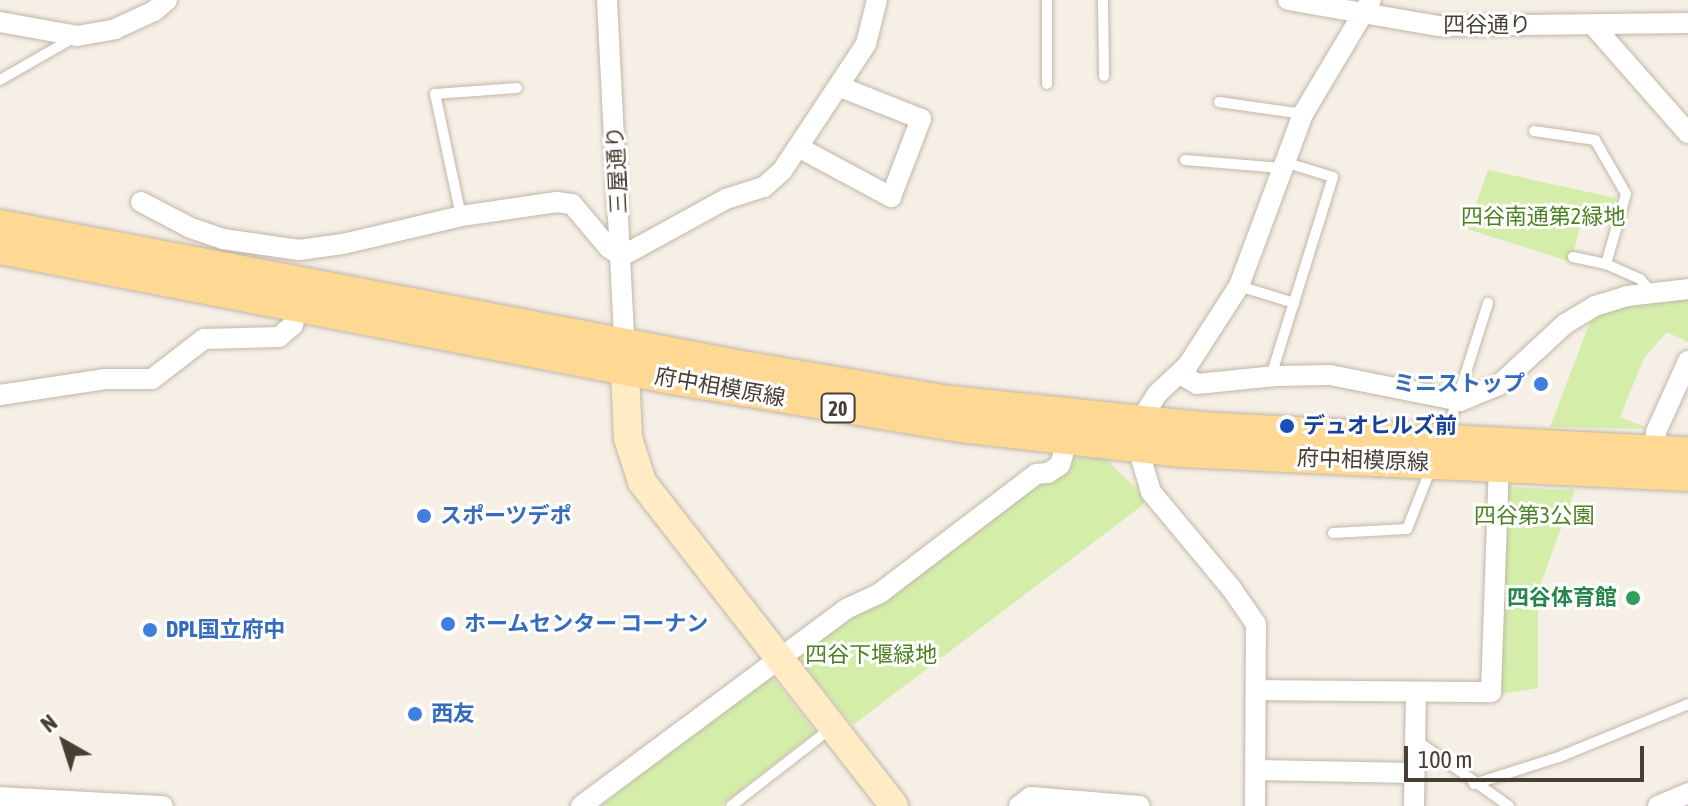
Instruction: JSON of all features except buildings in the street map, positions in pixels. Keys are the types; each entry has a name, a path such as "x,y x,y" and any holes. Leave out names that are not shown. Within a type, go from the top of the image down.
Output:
{"main road":[{"name":"府中相模原線","path":"0,225 300,293 625,356 895,417 1067,440 1138,435"},
{"name":"府中相模原線","path":"0,249 300,293"},
{"name":"府中相模原線","path":"625,356 748,367 1138,435 1433,451 1688,453"},
{"name":"府中相模原線","path":"1433,451 1499,468 1688,476"}],"street":[{"path":"0,22 77,36 115,29 154,11 167,0"},
{"name":"三屋通り","path":"607,0 625,356"},
{"path":"141,202 223,239 299,250 343,244 461,216 557,202 572,204 609,248 622,256 726,199 764,187 782,171 866,44 877,0"},
{"name":"四谷通り","path":"1288,0 1367,6 1439,26 1688,23"},
{"path":"1255,806 1256,624 1231,588 1151,492 1138,435 1157,394 1180,374 1239,286 1303,114 1367,6"},
{"path":"1593,25 1688,133"},
{"path":"798,147 891,197 921,119 838,86"},
{"path":"1180,374 1197,384 1271,376 1330,375 1460,401 1499,385 1565,324 1595,306 1627,296 1688,289"},
{"path":"0,395 106,379 152,379 204,339 279,337 293,325 300,293"},
{"path":"625,356 628,438 635,470 649,493 894,806"},
{"path":"1654,451 1656,432 1688,361"},
{"path":"581,806 846,609 880,593 1036,474 1048,473 1060,465 1067,440"},
{"path":"1257,690 1491,692 1499,468"},
{"path":"1414,806 1416,693"},
{"path":"1257,770 1414,773"},
{"path":"1658,806 1688,793"},
{"path":"0,797 163,806"},
{"path":"1019,806 1031,797 1140,806"}],"lane":[{"path":"1047,0 1047,84"},
{"path":"1103,0 1104,76"},
{"path":"0,80 77,36"},
{"path":"461,216 435,94 517,88"},
{"path":"1219,102 1303,114"},
{"path":"1534,131 1595,140 1626,194 1606,264"},
{"path":"1185,160 1283,165 1333,177 1271,376"},
{"path":"1573,257 1606,264 1640,279 1652,293"},
{"path":"1239,286 1294,303"},
{"path":"1333,533 1407,529 1433,451 1460,401 1488,303"},
{"path":"1474,784 1559,757 1688,704"},
{"path":"731,806 833,727"},
{"path":"1415,739 1509,806"}],"green space":[{"name":"四谷南通第2緑地","path":"1488,170 1616,198 1612,213 1585,206 1571,262 1467,229"},
{"path":"1688,293 1688,342 1667,332 1644,358 1620,417 1650,429 1550,427 1593,314"},
{"name":"四谷下堰緑地","path":"1073,457 1106,459 1143,495 1144,504 853,725 796,656 1041,481 1059,477 1072,465"},
{"name":"四谷第3公園","path":"1506,487 1575,490 1538,591 1538,688 1500,694"},
{"name":"四谷下堰緑地","path":"770,674 815,732 720,806 601,806"}],"place":[{"name":"ミニストップ","path":"1541,384"},
{"name":"デュオヒルズ前","path":"1287,426"},
{"name":"スポーツデポ","path":"424,516"},
{"name":"四谷体育館","path":"1633,598"},
{"name":"ホームセンター コーナン","path":"448,624"},
{"name":"DPL国立府中","path":"150,630"},
{"name":"西友","path":"415,714"}]}
